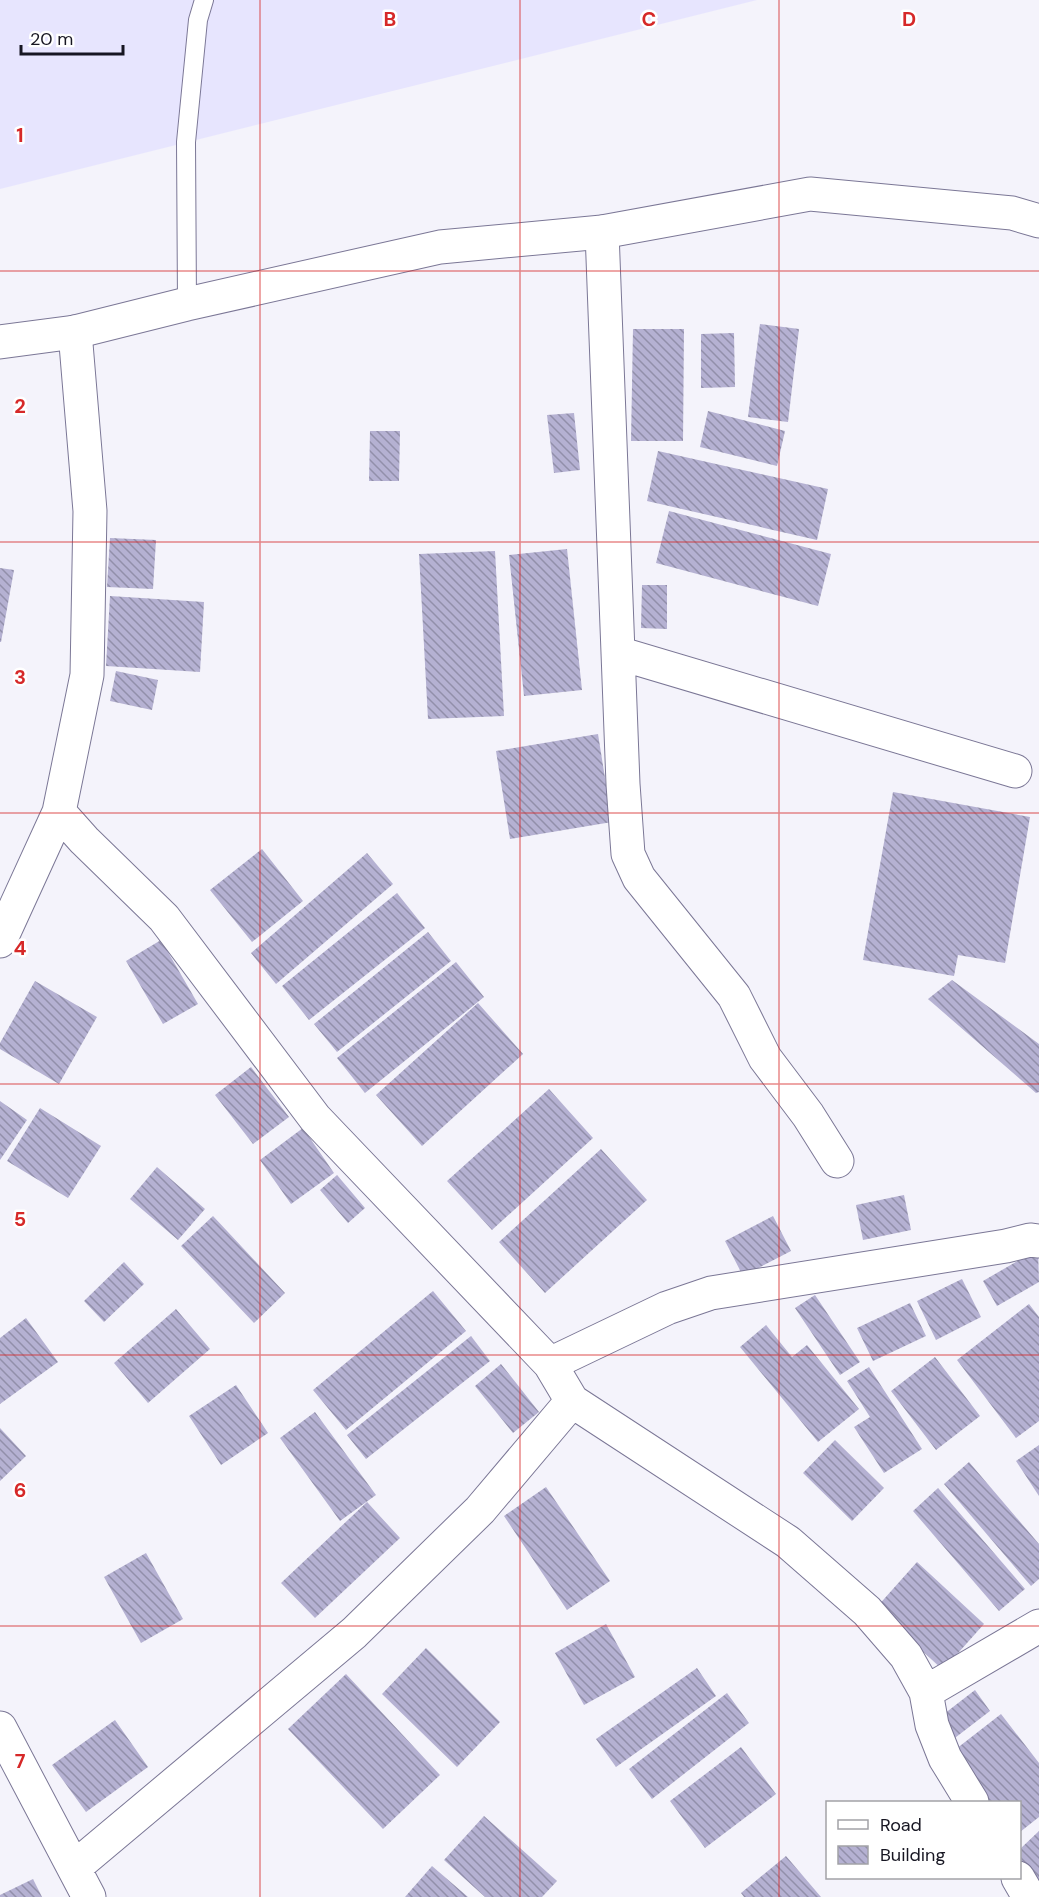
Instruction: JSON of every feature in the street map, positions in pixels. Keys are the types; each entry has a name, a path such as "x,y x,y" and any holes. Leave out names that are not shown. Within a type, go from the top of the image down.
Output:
{"street":[{"path":"0,342 75,332 187,304 440,247 602,232 810,194 1012,213 1039,221"},
{"path":"602,232 628,854 639,878 734,996 765,1058 808,1115 837,1161"},
{"path":"0,941 59,812 87,675 90,511 75,332"},
{"path":"618,653 1016,771"},
{"path":"59,812 84,840 164,918 315,1118 550,1364 572,1401 788,1542 867,1611 906,1656 926,1692 932,1725 940,1747 971,1801"},
{"path":"550,1364 667,1308 711,1293 1006,1246 1030,1240 1039,1241"},
{"path":"75,1868 354,1633 480,1510 572,1401"},
{"path":"926,1692 1039,1626"},
{"path":"0,1728 75,1868 88,1897"},
{"path":"1019,1879 1029,1897"}],"lane":[{"path":"187,304 186,142 198,20 204,0"}],"shaded area":[{"path":"0,0 757,0 0,189"}],"building":[{"path":"760,324 799,329 788,422 748,417"},
{"path":"633,329 684,329 683,441 631,441"},
{"path":"734,333 735,387 701,388 701,334"},
{"path":"708,411 785,431 777,466 700,447"},
{"path":"574,413 580,470 554,473 547,415"},
{"path":"370,431 400,431 399,481 369,481"},
{"path":"658,451 828,489 817,540 647,501"},
{"path":"669,511 831,554 818,606 656,563"},
{"path":"110,538 156,540 153,589 107,587"},
{"path":"567,549 582,690 524,696 509,555"},
{"path":"495,551 504,716 428,719 419,554"},
{"path":"0,568 14,570 1,642 0,642"},
{"path":"642,585 667,585 667,629 641,628"},
{"path":"110,596 204,602 200,672 106,666"},
{"path":"116,671 158,680 152,710 110,701"},
{"path":"598,734 612,822 510,839 496,751"},
{"path":"893,792 1030,817 1005,963 958,955 954,976 863,960"},
{"path":"262,849 303,901 252,942 210,890"},
{"path":"367,853 393,884 276,984 251,953"},
{"path":"397,893 425,928 309,1020 282,986"},
{"path":"428,932 451,961 337,1052 314,1024"},
{"path":"161,940 198,1004 163,1024 126,961"},
{"path":"456,962 484,997 365,1093 337,1058"},
{"path":"952,980 1039,1044 1039,1092 1036,1093 928,999"},
{"path":"35,981 97,1017 59,1084 0,1049 0,1043"},
{"path":"478,1003 523,1054 422,1146 376,1095"},
{"path":"251,1067 289,1117 253,1144 215,1095"},
{"path":"549,1089 593,1138 492,1230 447,1181"},
{"path":"0,1101 27,1120 0,1160"},
{"path":"40,1108 101,1146 68,1198 7,1161"},
{"path":"303,1128 334,1173 291,1204 260,1160"},
{"path":"601,1149 647,1200 545,1293 499,1242"},
{"path":"157,1167 205,1209 178,1240 130,1199"},
{"path":"337,1175 365,1208 348,1223 320,1190"},
{"path":"904,1195 911,1230 863,1240 856,1205"},
{"path":"213,1216 285,1293 254,1323 181,1246"},
{"path":"773,1216 791,1251 743,1276 725,1241"},
{"path":"1038,1249 1039,1282 997,1306 983,1281"},
{"path":"124,1262 144,1284 104,1322 84,1301"},
{"path":"962,1279 981,1317 936,1340 917,1301"},
{"path":"433,1291 466,1331 346,1430 313,1390"},
{"path":"815,1295 860,1362 840,1375 795,1308"},
{"path":"910,1303 926,1336 873,1361 857,1328"},
{"path":"1029,1304 1039,1317 1039,1421 1016,1438 957,1360"},
{"path":"176,1309 210,1349 148,1403 114,1363"},
{"path":"26,1318 58,1362 0,1404 0,1338"},
{"path":"766,1325 792,1357 807,1345 859,1409 818,1442 740,1347"},
{"path":"471,1336 490,1361 366,1459 347,1435"},
{"path":"935,1357 980,1416 936,1450 891,1391"},
{"path":"501,1364 539,1412 513,1433 475,1386"},
{"path":"869,1367 922,1449 884,1473 854,1427 870,1417 847,1381"},
{"path":"236,1385 268,1433 221,1465 189,1416"},
{"path":"315,1412 376,1495 340,1521 280,1438"},
{"path":"0,1428 26,1456 0,1481"},
{"path":"835,1440 884,1488 852,1521 803,1473"},
{"path":"1039,1445 1039,1496 1016,1461"},
{"path":"969,1462 1039,1544 1039,1579 1031,1586 944,1484"},
{"path":"546,1487 610,1581 567,1610 504,1516"},
{"path":"938,1488 1025,1589 999,1611 913,1511"},
{"path":"367,1502 400,1538 315,1618 281,1583"},
{"path":"146,1553 183,1619 141,1643 104,1577"},
{"path":"917,1562 984,1624 943,1670 876,1608"},
{"path":"606,1624 635,1677 584,1705 555,1653"},
{"path":"426,1648 500,1722 457,1767 382,1694"},
{"path":"697,1668 716,1696 616,1767 596,1739"},
{"path":"346,1674 440,1775 383,1829 288,1729"},
{"path":"975,1690 990,1711 947,1744 931,1724"},
{"path":"727,1693 749,1723 652,1799 629,1769"},
{"path":"1001,1714 1039,1763 1039,1817 1021,1831 1021,1801 982,1801 947,1756"},
{"path":"115,1720 148,1767 86,1812 52,1765"},
{"path":"741,1747 776,1794 705,1848 670,1801"},
{"path":"484,1816 557,1881 542,1897 485,1897 444,1860"},
{"path":"1039,1831 1039,1884 1021,1863 1021,1848"},
{"path":"786,1856 821,1897 744,1897 741,1893"},
{"path":"432,1866 468,1897 405,1897"},
{"path":"33,1879 42,1897 0,1897 0,1895"}]}
